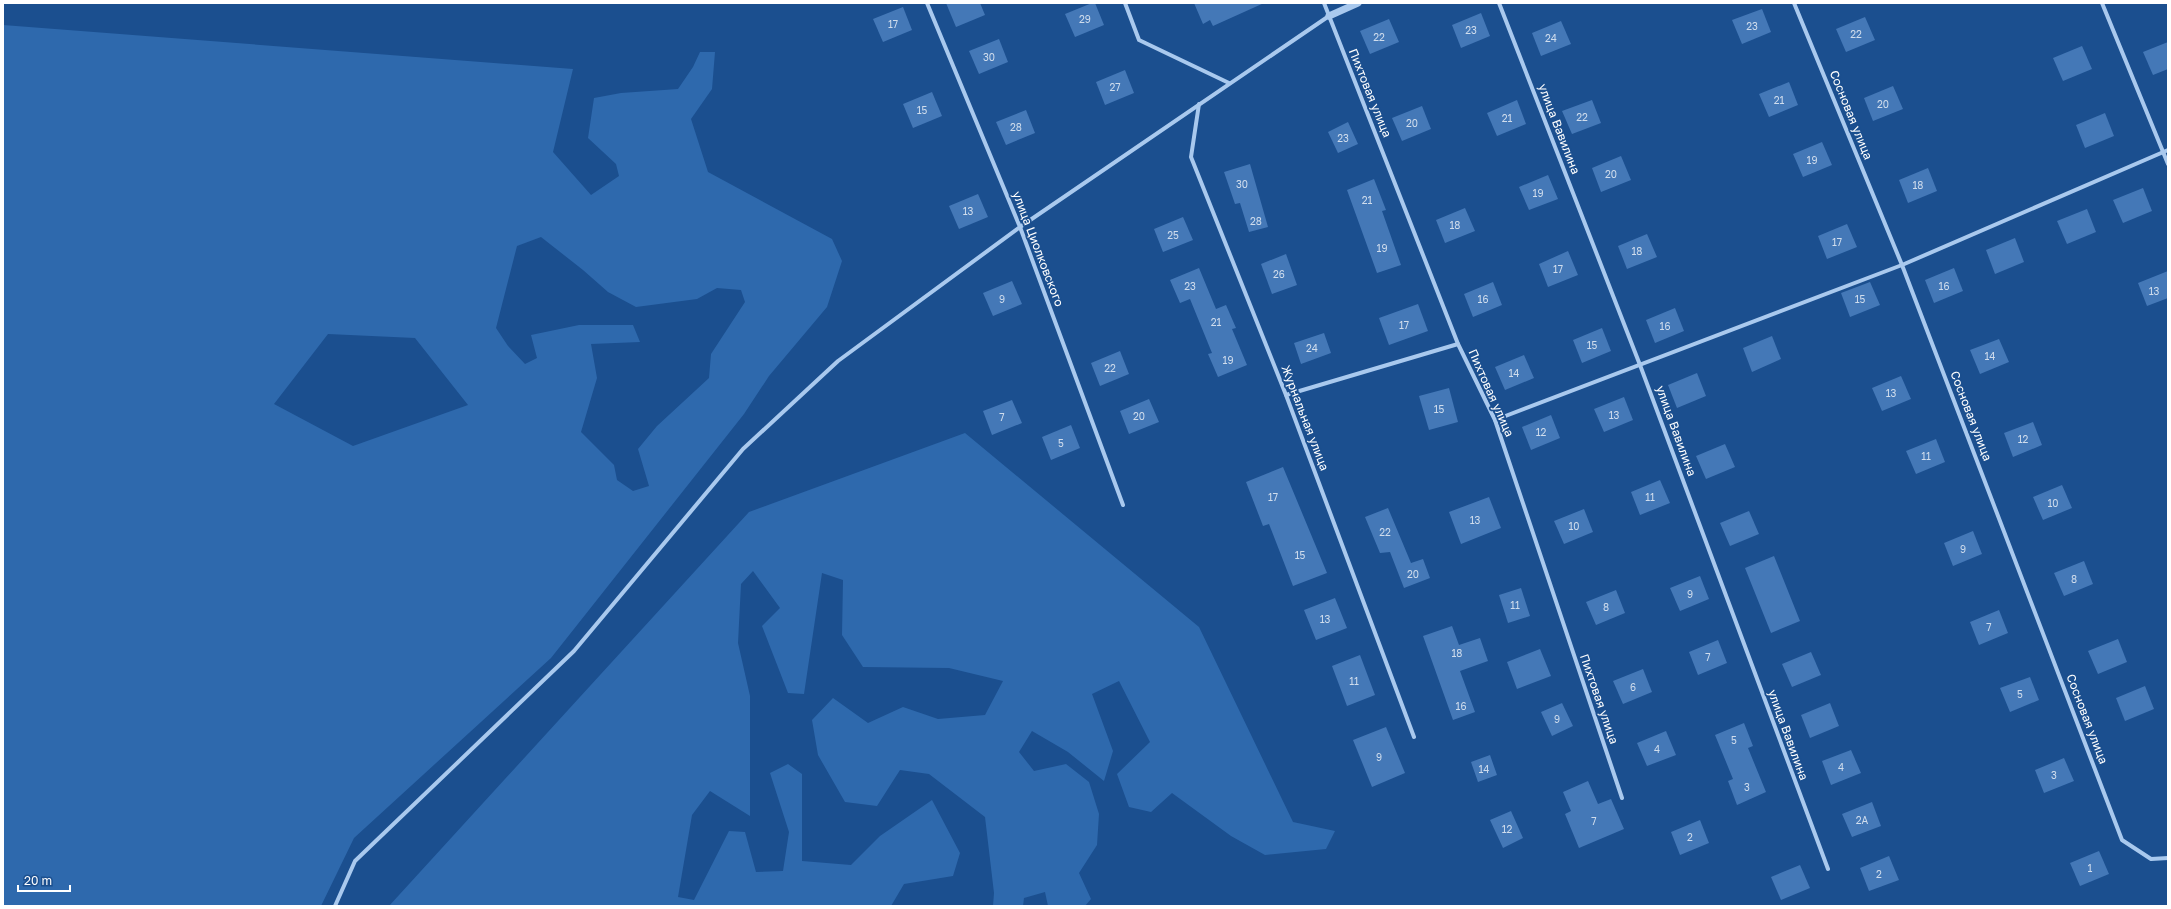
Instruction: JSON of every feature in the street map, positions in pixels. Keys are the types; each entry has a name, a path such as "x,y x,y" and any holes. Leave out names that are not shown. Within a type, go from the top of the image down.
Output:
{"street":[{"name":"улица Циолковского","path":"927,3 1020,227 1123,505"},
{"path":"1125,3 1139,40 1229,83"},
{"name":"Пихтовая улица","path":"1324,3 1458,344 1495,420 1622,798"},
{"path":"335,906 355,861 574,650 743,449 838,361 1020,227 1229,83 1329,16 1358,3"},
{"name":"улица Вавилина","path":"1499,3 1640,365 1828,869"},
{"name":"Сосновая улица","path":"1794,3 1902,265 2122,840 2151,859 2168,858"},
{"path":"2102,3 2168,164"},
{"name":"Журнальная улица","path":"1199,104 1191,157 1286,395 1414,737"},
{"path":"1495,420 1902,265 2168,150"},
{"path":"1286,395 1458,344"}],"shaded area":[{"path":"3,25 573,69 553,152 591,195 619,176 616,164 588,138 594,98 621,93 678,89 693,67 700,52 715,52 712,89 691,119 708,172 832,239 842,261 827,307 769,376 744,414 551,658 354,838 321,906 3,906","holes":["541,237 608,292 636,307 697,299 717,288 741,290 745,302 711,354 709,378 657,426 638,449 649,486 633,491 617,480 614,465 581,432 597,378 591,344 640,342 633,325 579,325 531,335 537,358 525,364 508,346 496,328 517,246","328,334 415,338 468,405 353,446 274,404"]},
{"path":"965,433 1199,627 1293,822 1335,831 1326,849 1265,855 1231,836 1172,793 1151,812 1129,807 1117,774 1150,742 1119,681 1092,694 1113,751 1104,781 1068,752 1032,731 1019,752 1034,771 1066,764 1089,782 1099,814 1097,845 1079,873 1091,899 1085,906 1048,906 1045,892 1024,898 1023,906 993,906 994,893 985,817 929,774 900,770 877,806 845,802 818,755 812,720 833,698 868,723 903,707 938,719 985,715 1003,681 949,668 863,667 842,635 843,580 822,573 804,694 788,693 762,626 780,608 753,571 741,584 738,643 750,696 750,816 710,791 692,815 678,897 694,900 729,831 745,832 756,872 783,871 789,832 770,773 788,764 802,774 802,861 851,865 880,836 932,800 960,853 953,876 904,884 891,906 389,906 749,512"}],"building":[{"path":"946,3 980,3 985,15 956,27"},
{"path":"1095,3 1104,25 1075,37 1065,14"},
{"path":"1194,3 1264,3 1213,26 1210,20 1203,24"},
{"path":"903,7 912,30 883,42 873,19"},
{"path":"1762,9 1771,32 1742,44 1732,20"},
{"path":"1481,13 1490,36 1461,48 1452,25"},
{"path":"1865,17 1875,40 1846,52 1836,29"},
{"path":"1389,19 1399,42 1370,54 1360,31"},
{"path":"1561,21 1571,44 1541,56 1532,33"},
{"path":"999,39 1008,62 979,74 969,51"},
{"path":"2168,42 2168,69 2153,75 2143,52"},
{"path":"2082,46 2092,69 2063,81 2053,58"},
{"path":"1125,70 1134,93 1105,105 1096,82"},
{"path":"1789,82 1798,105 1769,117 1759,94"},
{"path":"1893,86 1903,109 1873,121 1864,98"},
{"path":"932,92 942,116 913,128 903,104"},
{"path":"1517,100 1526,124 1497,136 1487,113"},
{"path":"1592,100 1601,123 1572,134 1562,111"},
{"path":"1422,106 1431,129 1402,141 1392,118"},
{"path":"1026,110 1035,133 1006,145 996,122"},
{"path":"2105,113 2114,136 2085,148 2076,125"},
{"path":"1348,122 1358,144 1338,153 1328,132"},
{"path":"1822,142 1832,165 1803,177 1793,154"},
{"path":"1621,156 1631,180 1601,192 1592,168"},
{"path":"1250,164 1268,227 1249,232 1240,203 1235,204 1224,172"},
{"path":"1928,168 1937,191 1908,203 1899,180"},
{"path":"1548,175 1558,199 1529,210 1519,187"},
{"path":"1374,179 1386,210 1382,211 1401,265 1377,273 1347,190"},
{"path":"2143,188 2152,211 2123,223 2113,200"},
{"path":"978,194 988,217 959,229 949,206"},
{"path":"1465,208 1475,231 1445,243 1436,220"},
{"path":"2087,209 2096,232 2067,244 2057,221"},
{"path":"1183,217 1193,240 1163,252 1154,229"},
{"path":"1847,224 1857,247 1827,259 1818,236"},
{"path":"1647,234 1657,257 1627,269 1618,246"},
{"path":"2015,238 2024,262 1995,274 1986,250"},
{"path":"1568,251 1578,275 1548,287 1539,264"},
{"path":"1286,254 1297,285 1272,294 1261,264"},
{"path":"1199,268 1216,309 1226,305 1236,328 1232,329 1247,365 1218,377 1208,354 1212,353 1190,299 1180,303 1170,280"},
{"path":"1954,268 1963,291 1934,303 1925,280"},
{"path":"2168,271 2168,298 2147,306 2138,283"},
{"path":"1012,281 1022,304 993,316 983,293"},
{"path":"1493,282 1502,305 1473,317 1464,294"},
{"path":"1870,282 1880,305 1850,317 1841,293"},
{"path":"1418,304 1428,331 1389,345 1379,318"},
{"path":"1675,308 1684,331 1655,343 1646,320"},
{"path":"1602,328 1611,351 1582,363 1573,340"},
{"path":"1324,333 1331,353 1301,364 1294,343"},
{"path":"1772,336 1781,359 1752,372 1743,348"},
{"path":"1999,339 2009,362 1980,374 1970,350"},
{"path":"1120,351 1129,374 1100,386 1091,363"},
{"path":"1524,355 1534,378 1505,390 1495,367"},
{"path":"1697,373 1706,396 1677,408 1668,385"},
{"path":"1901,376 1911,399 1882,411 1872,388"},
{"path":"1449,388 1458,422 1429,430 1419,396"},
{"path":"1624,397 1633,420 1604,432 1594,409"},
{"path":"1149,399 1159,422 1129,434 1120,411"},
{"path":"1012,400 1022,423 992,435 983,411"},
{"path":"1551,415 1560,438 1531,450 1522,427"},
{"path":"2033,422 2042,445 2013,457 2004,433"},
{"path":"1071,425 1080,448 1051,460 1042,437"},
{"path":"1936,439 1945,462 1916,474 1906,451"},
{"path":"1725,444 1735,467 1706,479 1696,456"},
{"path":"1283,467 1327,573 1293,586 1269,524 1263,526 1246,482"},
{"path":"1660,480 1670,503 1640,515 1631,492"},
{"path":"2062,485 2072,508 2043,520 2033,497"},
{"path":"1489,497 1501,528 1461,544 1449,512"},
{"path":"1388,508 1411,563 1423,559 1430,578 1404,588 1390,552 1380,553 1365,517"},
{"path":"1584,509 1593,532 1564,544 1554,521"},
{"path":"1749,511 1759,534 1730,546 1720,523"},
{"path":"1973,531 1982,554 1953,566 1944,543"},
{"path":"1774,556 1800,621 1771,633 1745,568"},
{"path":"2084,561 2093,584 2064,596 2054,573"},
{"path":"1700,576 1709,599 1680,611 1670,588"},
{"path":"1521,588 1530,616 1508,623 1499,595"},
{"path":"1616,590 1625,613 1596,625 1586,602"},
{"path":"1335,598 1347,628 1316,640 1304,610"},
{"path":"1999,610 2008,633 1979,645 1970,622"},
{"path":"1452,626 1459,645 1480,638 1488,661 1460,671 1475,712 1453,720 1423,636"},
{"path":"2118,639 2127,662 2098,674 2088,651"},
{"path":"1718,640 1727,663 1698,675 1689,652"},
{"path":"1540,649 1551,676 1517,689 1507,662"},
{"path":"1811,652 1821,675 1792,687 1782,664"},
{"path":"1360,655 1375,695 1347,706 1332,666"},
{"path":"1643,669 1652,692 1623,704 1613,681"},
{"path":"2030,677 2039,700 2010,712 2000,688"},
{"path":"2145,686 2154,709 2125,721 2116,698"},
{"path":"1562,703 1573,726 1552,736 1541,712"},
{"path":"1830,703 1839,726 1810,738 1801,715"},
{"path":"1744,723 1753,746 1748,748 1766,792 1737,805 1728,781 1733,779 1715,735"},
{"path":"1386,727 1405,773 1372,787 1353,740"},
{"path":"1666,731 1676,755 1647,766 1637,743"},
{"path":"1851,750 1861,773 1831,785 1822,761"},
{"path":"1490,755 1497,775 1478,782 1471,762"},
{"path":"2064,758 2074,781 2044,793 2035,770"},
{"path":"1588,781 1598,804 1611,799 1624,829 1579,848 1565,814 1571,811 1563,792"},
{"path":"1872,802 1881,826 1852,837 1842,814"},
{"path":"1511,811 1523,838 1503,848 1490,820"},
{"path":"1700,820 1709,843 1680,855 1671,832"},
{"path":"2099,851 2109,874 2080,886 2070,863"},
{"path":"1889,856 1899,880 1869,891 1860,868"},
{"path":"1800,865 1810,888 1781,900 1771,877"}]}
